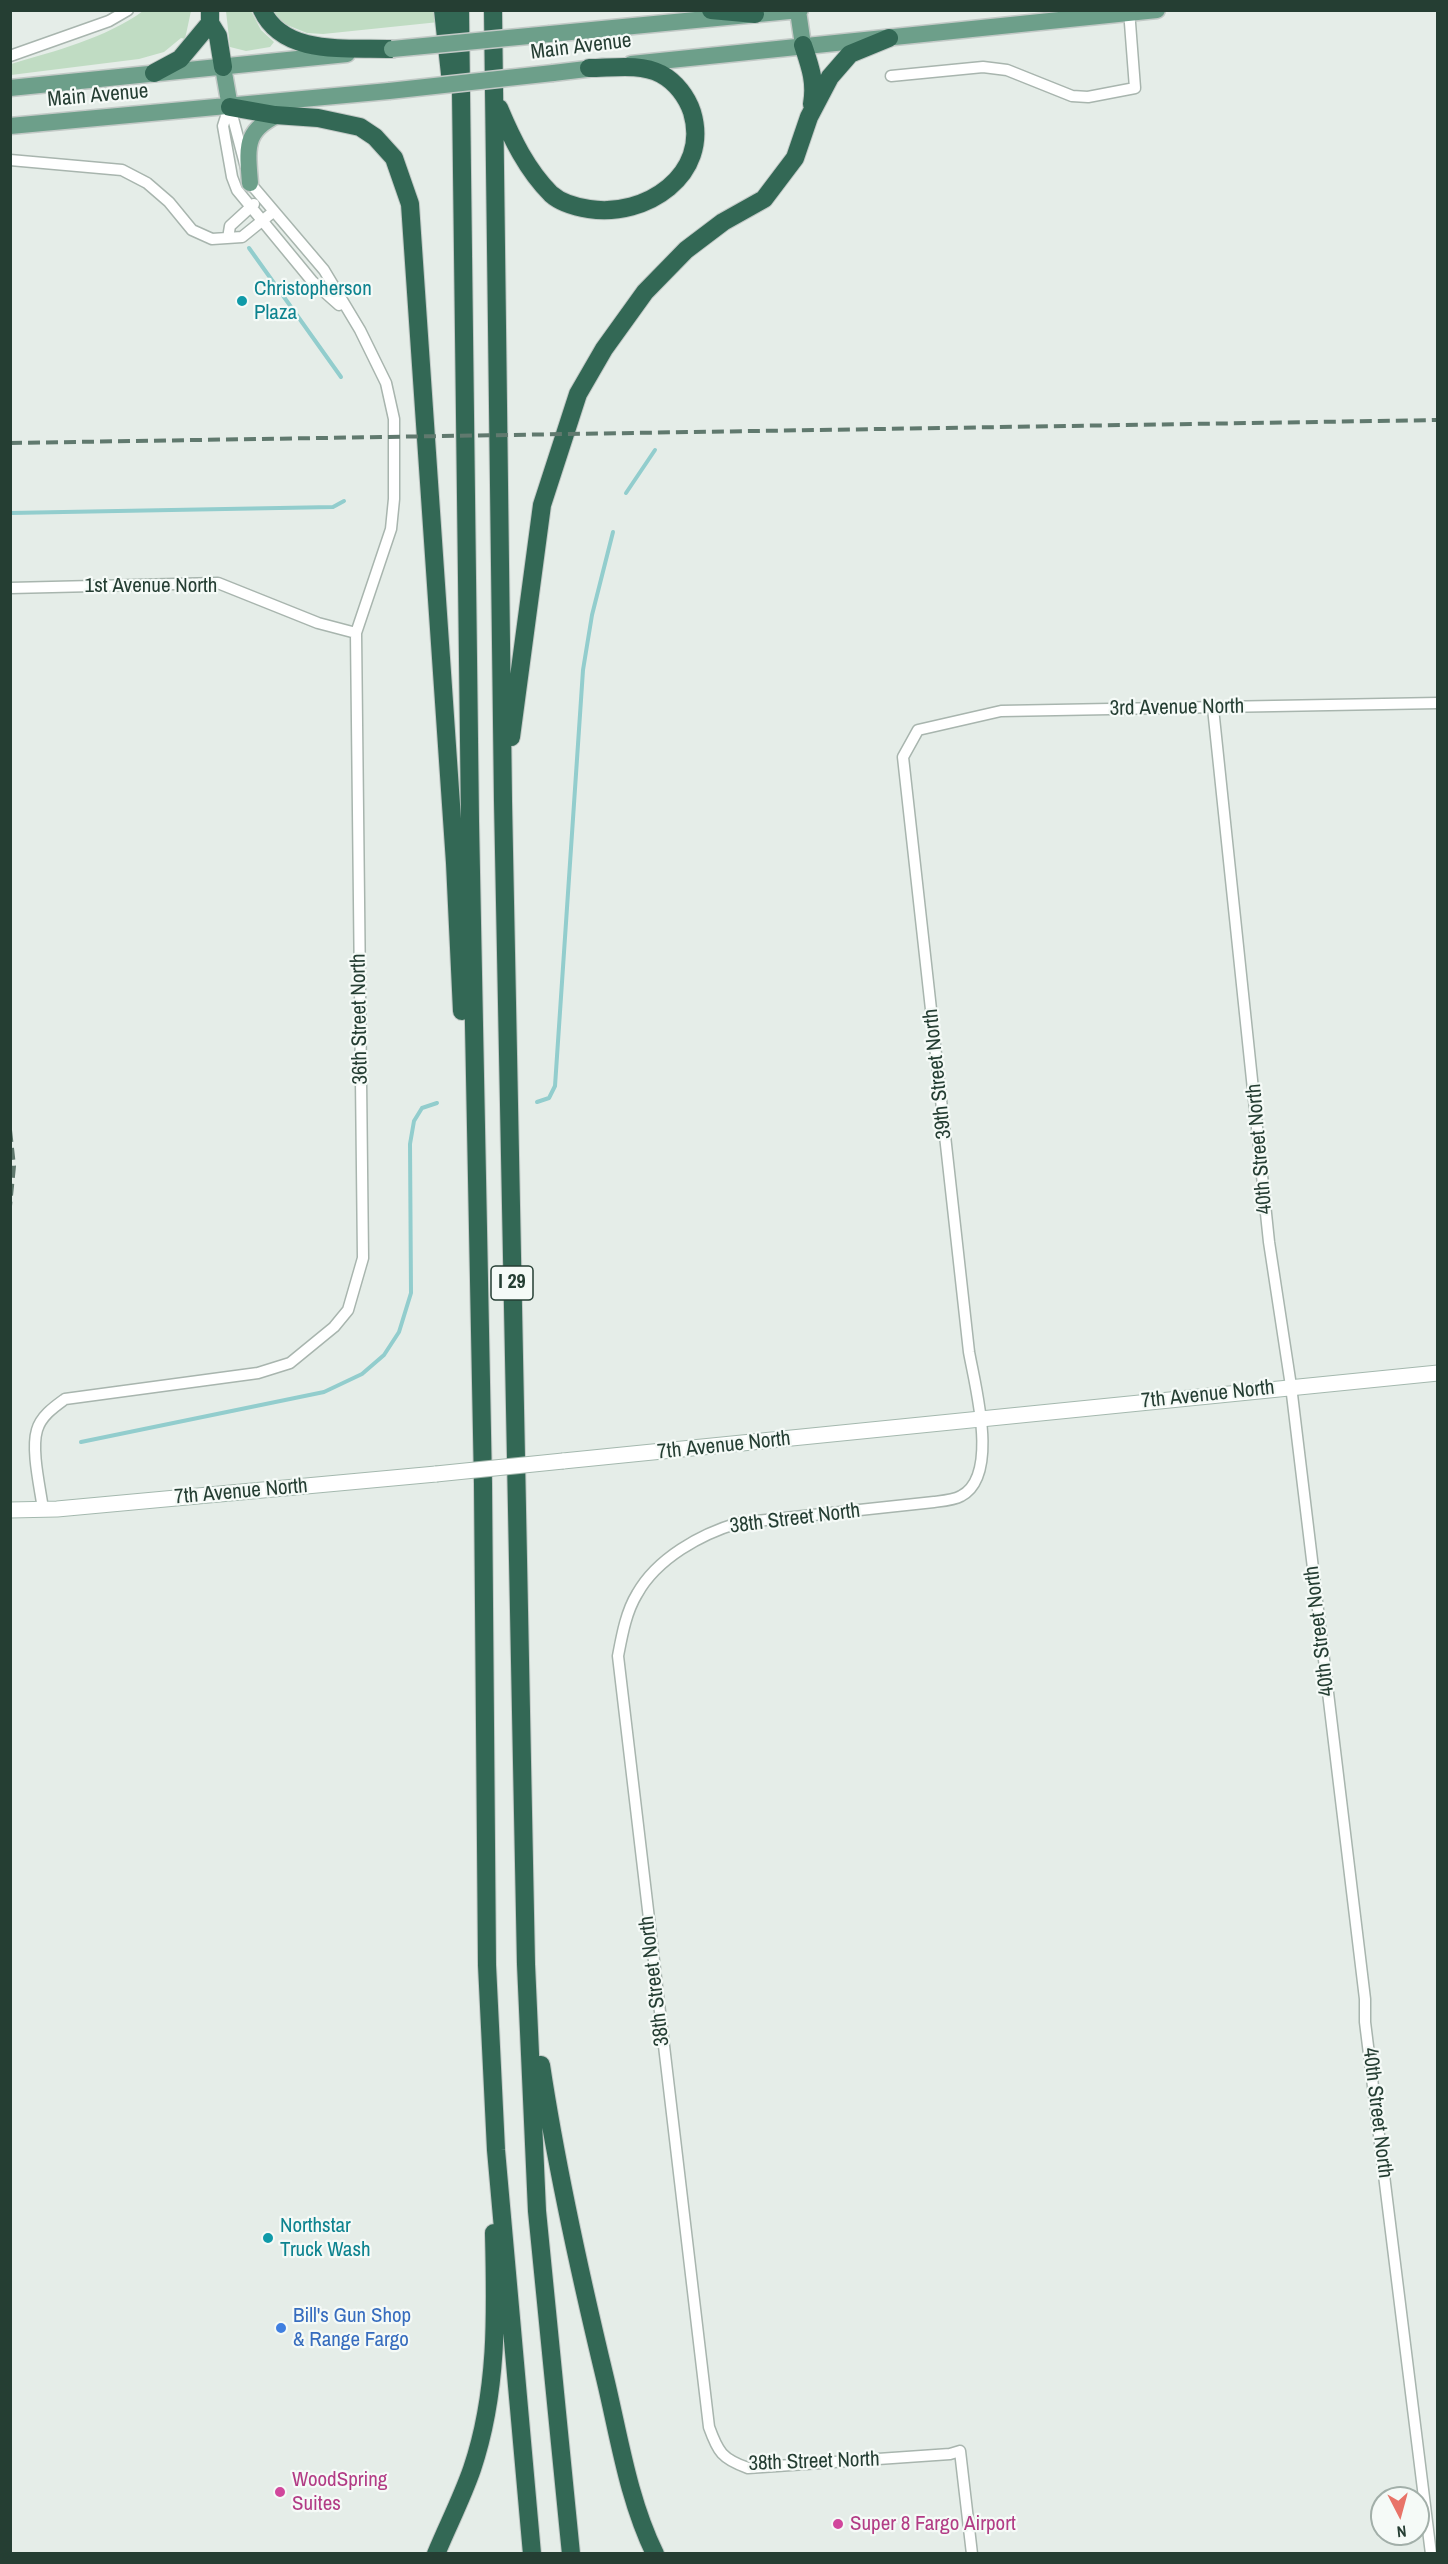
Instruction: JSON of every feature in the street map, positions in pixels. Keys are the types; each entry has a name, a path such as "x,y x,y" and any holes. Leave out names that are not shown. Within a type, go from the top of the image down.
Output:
{"highway":[{"path":"262,10 281,36 296,42 324,47 393,49"},
{"path":"442,10 463,180"},
{"name":"I 29","path":"460,10 487,1965 496,2150 532,2553"},
{"name":"I 29","path":"493,10 503,801 526,1964 537,2211 571,2553"},
{"path":"711,10 755,14"},
{"path":"210,17 218,36 223,67"},
{"path":"154,73 180,59 210,17"},
{"path":"809,117 830,77 850,54 889,38"},
{"path":"503,801 542,506 578,394 604,349 645,292 686,250 723,222 764,198 795,158 809,117 814,90 812,71 803,45"},
{"path":"495,99 514,144 552,195 565,203 606,212 643,205 661,194 678,179 687,163 696,143 695,124 689,104 678,87 661,74 638,68 589,68"},
{"path":"230,107 275,115 318,118 360,127 375,137 394,158 410,204 455,863 462,1023 476,1148"},
{"path":"526,1964 553,2149 571,2234 628,2474 655,2553"},
{"path":"436,2553 472,2469 486,2416 497,2322 494,2228 496,2150"}],"main road":[{"name":"Main Avenue","path":"10,126 313,99 803,45 1157,10"},
{"name":"Main Avenue","path":"10,88 799,11"},
{"path":"799,11 803,45"},
{"path":"223,67 230,107"},
{"path":"250,183 247,145 256,129 275,115 313,99"}],"street":[{"path":"10,56 109,21 128,10"},
{"path":"891,76 983,67 1007,70 1071,96 1088,97 1136,88 1129,12"},
{"name":"36th Street North","path":"43,1509 37,1462 37,1430 48,1412 65,1399 258,1373 290,1363 333,1327 348,1310 357,1286 363,1258 356,633 391,529 394,499 394,419 386,383 372,352 324,270 250,183 230,107"},
{"name":"36th Street North","path":"230,107 223,126 232,177 237,190 312,281 348,312"},
{"path":"10,160 122,170 147,183 168,202 192,230 212,238 242,237 273,212"},
{"path":"228,238 230,226 261,197"},
{"name":"1st Avenue North","path":"10,588 218,583 318,623 356,633"},
{"name":"3rd Avenue North","path":"918,730 1002,711 1437,703"},
{"name":"40th Street North","path":"1213,708 1269,1242 1291,1386 1431,2553"},
{"name":"39th Street North","path":"918,730 903,757 969,1352 981,1421"},
{"name":"7th Avenue North","path":"10,1510 436,1474 981,1421 1291,1386 1437,1373"},
{"name":"38th Street North","path":"972,2553 960,2451 939,2455 748,2468 727,2461 716,2446 707,2416 618,1656 623,1631 637,1593 659,1568 685,1547 715,1530 738,1523 934,1502 962,1496 974,1483 983,1460 981,1421"}],"green space":[{"path":"143,11 191,11 185,39 181,38 164,52 139,59 11,75 11,64 97,36"},
{"path":"226,11 251,11 261,30 274,42 270,47 246,51 230,47"},
{"path":"268,11 438,11 439,22 323,34 307,33 287,25 282,28"}],"waterway":[{"path":"249,248 341,377"},
{"path":"626,493 655,450"},
{"path":"10,513 333,507 344,501"},
{"path":"537,1102 549,1098 555,1086 583,670 592,615 613,532"},
{"path":"81,1442 324,1392 362,1374 384,1355 399,1332 411,1293 410,1144 414,1121 422,1108 437,1103"}],"railway":[{"path":"10,443 1438,420"},
{"path":"10,1130 14,1166 10,1206"}],"place":[{"name":"Christopherson Plaza","path":"242,301"},
{"name":"Northstar Truck Wash","path":"268,2238"},
{"name":"Bill's Gun Shop & Range Fargo","path":"281,2328"},
{"name":"WoodSpring Suites","path":"280,2492"},
{"name":"Super 8 Fargo Airport","path":"838,2524"}]}
